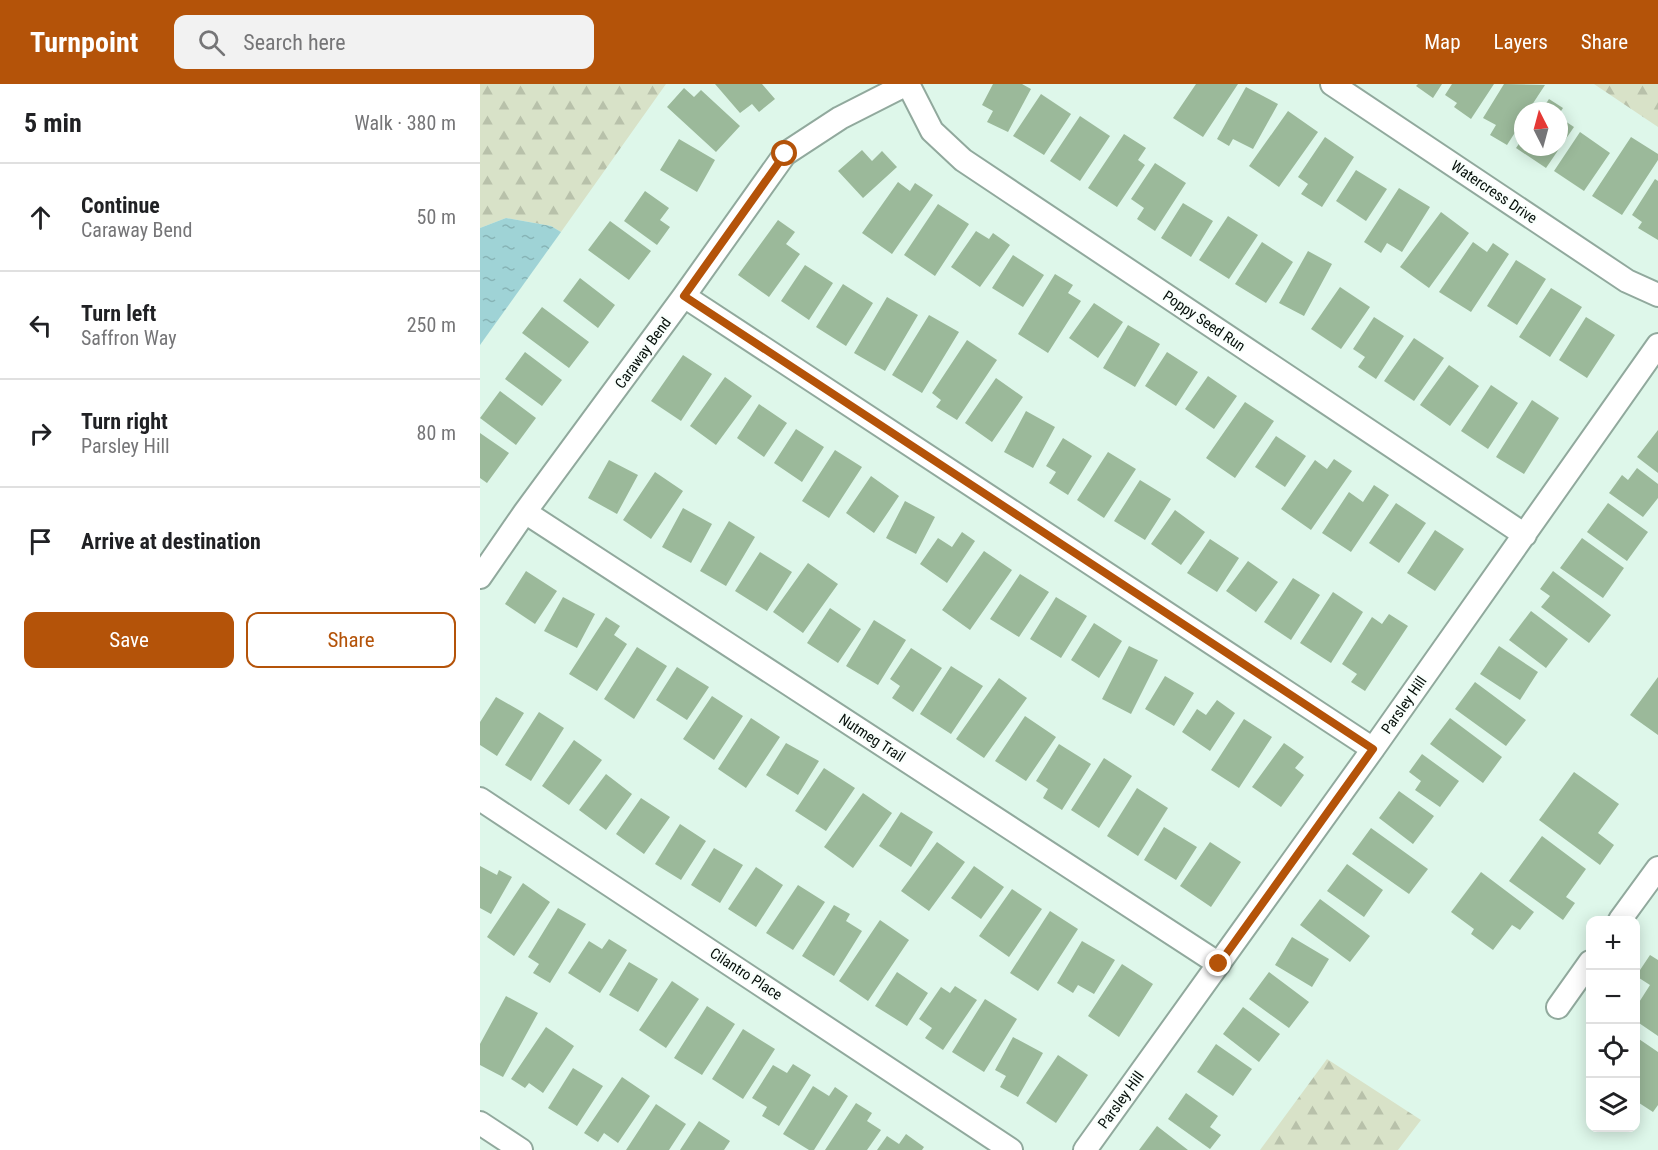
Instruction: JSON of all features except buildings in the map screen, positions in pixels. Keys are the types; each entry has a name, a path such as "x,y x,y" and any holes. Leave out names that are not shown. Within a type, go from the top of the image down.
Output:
{"street":[{"name":"Caraway Bend","path":"480,577 785,154 840,118 908,84"},
{"name":"Poppy Seed Run","path":"908,84 932,132 963,160 1525,535"},
{"name":"Watercress Drive","path":"1332,84 1628,281 1658,295"},
{"path":"684,296 1373,749"},
{"name":"Parsley Hill","path":"1085,1150 1373,749 1658,345"},
{"name":"Nutmeg Trail","path":"525,512 1219,964"},
{"name":"Cilantro Place","path":"480,799 1011,1150"},
{"path":"1624,916 1658,868"},
{"path":"1558,1007 1586,968"},
{"path":"480,1123 521,1150"}],"green space":[{"path":"480,84 666,84 561,232 551,226 506,218 480,228"},
{"path":"1594,84 1658,84 1658,127"},
{"path":"1327,1059 1421,1120 1398,1150 1260,1150"}],"water":[{"path":"506,218 551,226 561,232 480,345 480,228"}],"route":[{"path":"785,154 684,296 1373,749 1219,964"}]}
